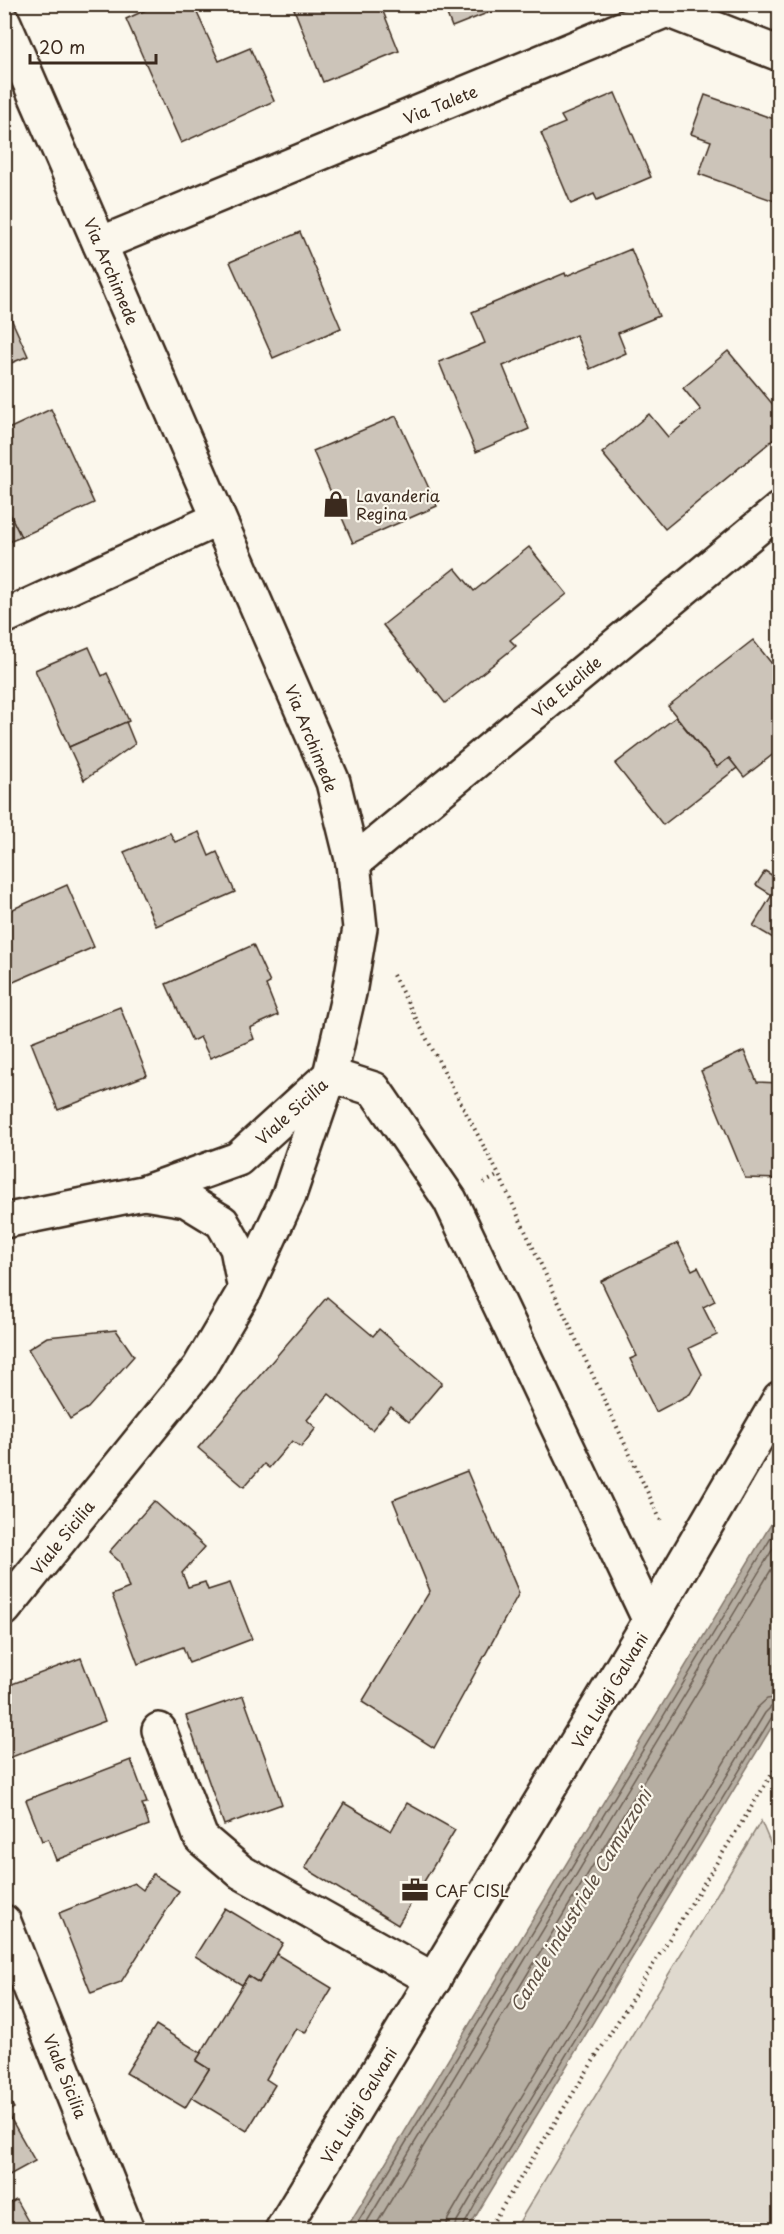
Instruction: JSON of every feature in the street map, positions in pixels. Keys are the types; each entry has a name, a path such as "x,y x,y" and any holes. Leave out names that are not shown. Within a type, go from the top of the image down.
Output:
{"street":[{"name":"Via Talete","path":"100,244 667,10 780,54"},
{"name":"Via Archimede","path":"4,23 333,782 353,863 360,928 349,993 330,1075"},
{"name":"Via Euclide","path":"353,863 780,509"},
{"path":"4,617 218,519"},
{"path":"330,1075 374,1089 450,1200 650,1621"},
{"name":"Viale Sicilia","path":"4,1221 143,1193 237,1159 330,1075"},
{"name":"Viale Sicilia","path":"4,1609 199,1368 245,1290 289,1195 330,1075"},
{"name":"Viale Sicilia","path":"143,1193 186,1200 222,1222 237,1248 245,1290"},
{"name":"Via Luigi Galvani","path":"282,2229 650,1621 780,1398"},
{"path":"159,1731 201,1838 241,1872 434,1980"},
{"name":"Viale Sicilia","path":"4,1922 127,2229"}],"path":[{"path":"360,928 393,975 499,1175 664,1529"},
{"path":"488,2229 780,1761"}],"shaded area":[{"path":"761,1821 780,1866 779,2229 522,2229 518,2224"}],"water":[{"name":"Canale industriale Camuzzoni","path":"779,1511 779,1715 468,2229 346,2229"}],"building":[{"path":"159,4 193,4 219,61 250,48 274,101 181,143 126,19"},
{"path":"292,4 380,4 399,51 323,82"},
{"path":"443,4 510,4 452,27"},
{"path":"615,93 651,177 597,200 594,194 571,204 541,133 565,123 561,116"},
{"path":"705,95 780,121 780,203 699,174 711,141 691,134"},
{"path":"300,232 341,328 273,358 230,262"},
{"path":"631,249 659,316 618,333 626,353 590,369 576,335 503,366 529,429 476,452 439,362 485,343 472,312 565,273 566,276"},
{"path":"4,303 28,356 4,366"},
{"path":"728,351 780,413 780,434 665,529 602,453 649,414 668,437 701,410 683,388"},
{"path":"51,409 94,503 21,537 4,502 4,431"},
{"path":"396,416 437,506 353,543 313,451"},
{"path":"4,502 21,537 4,544"},
{"path":"529,547 567,594 510,640 516,646 445,703 383,625 455,568 474,591"},
{"path":"753,640 780,674 780,749 744,777 729,758 717,767 668,706"},
{"path":"89,647 102,676 107,673 129,721 69,747 35,670"},
{"path":"676,717 717,767 729,758 737,768 663,825 615,764"},
{"path":"126,722 135,744 84,780 69,747"},
{"path":"199,832 209,856 217,852 235,892 156,926 124,852 170,833 175,842"},
{"path":"765,871 780,880 780,938 778,941 753,926 772,895 756,885"},
{"path":"67,885 94,947 4,986 4,913"},
{"path":"253,945 270,983 266,985 278,1015 250,1028 254,1039 210,1058 200,1037 192,1041 166,984"},
{"path":"120,1007 147,1075 58,1110 31,1042"},
{"path":"744,1051 757,1082 780,1083 780,1179 745,1178 701,1071"},
{"path":"678,1243 692,1270 698,1267 715,1301 703,1307 717,1335 689,1348 702,1374 690,1394 656,1412 630,1359 637,1356 601,1281"},
{"path":"327,1297 373,1336 379,1329 442,1383 409,1422 391,1407 372,1430 329,1394 307,1420 316,1428 301,1447 292,1441 269,1468 264,1464 244,1487 198,1448"},
{"path":"116,1330 134,1356 88,1408 70,1419 28,1349 47,1337"},
{"path":"467,1471 519,1593 434,1748 362,1702 430,1591 393,1500"},
{"path":"154,1501 205,1547 182,1573 188,1587 205,1582 208,1590 230,1583 252,1639 189,1663 183,1647 138,1664 112,1595 129,1588 120,1562 109,1552"},
{"path":"81,1658 105,1721 4,1760 4,1687"},
{"path":"243,1696 282,1804 224,1825 186,1716"},
{"path":"131,1760 147,1803 142,1804 149,1825 56,1860 48,1839 42,1841 26,1800"},
{"path":"344,1803 391,1831 407,1803 455,1830 398,1925 305,1868"},
{"path":"153,1874 179,1891 121,1982 91,1993 59,1913 134,1883 143,1890"},
{"path":"225,1908 283,1943 259,1983 248,1976 242,1985 195,1956"},
{"path":"276,1954 332,1988 305,2033 296,2028 266,2079 275,2085 247,2131 191,2097 209,2069 196,2061 248,1976 259,1983"},
{"path":"156,2025 201,2053 196,2061 209,2069 185,2108 126,2073"},
{"path":"4,2092 14,2108 7,2112 35,2161 4,2178"},
{"path":"16,2200 33,2230 4,2230 4,2206"}],"place":[{"name":"Lavanderia Regina","path":"336,504"},
{"name":"CAF CISL","path":"415,1890"}]}
